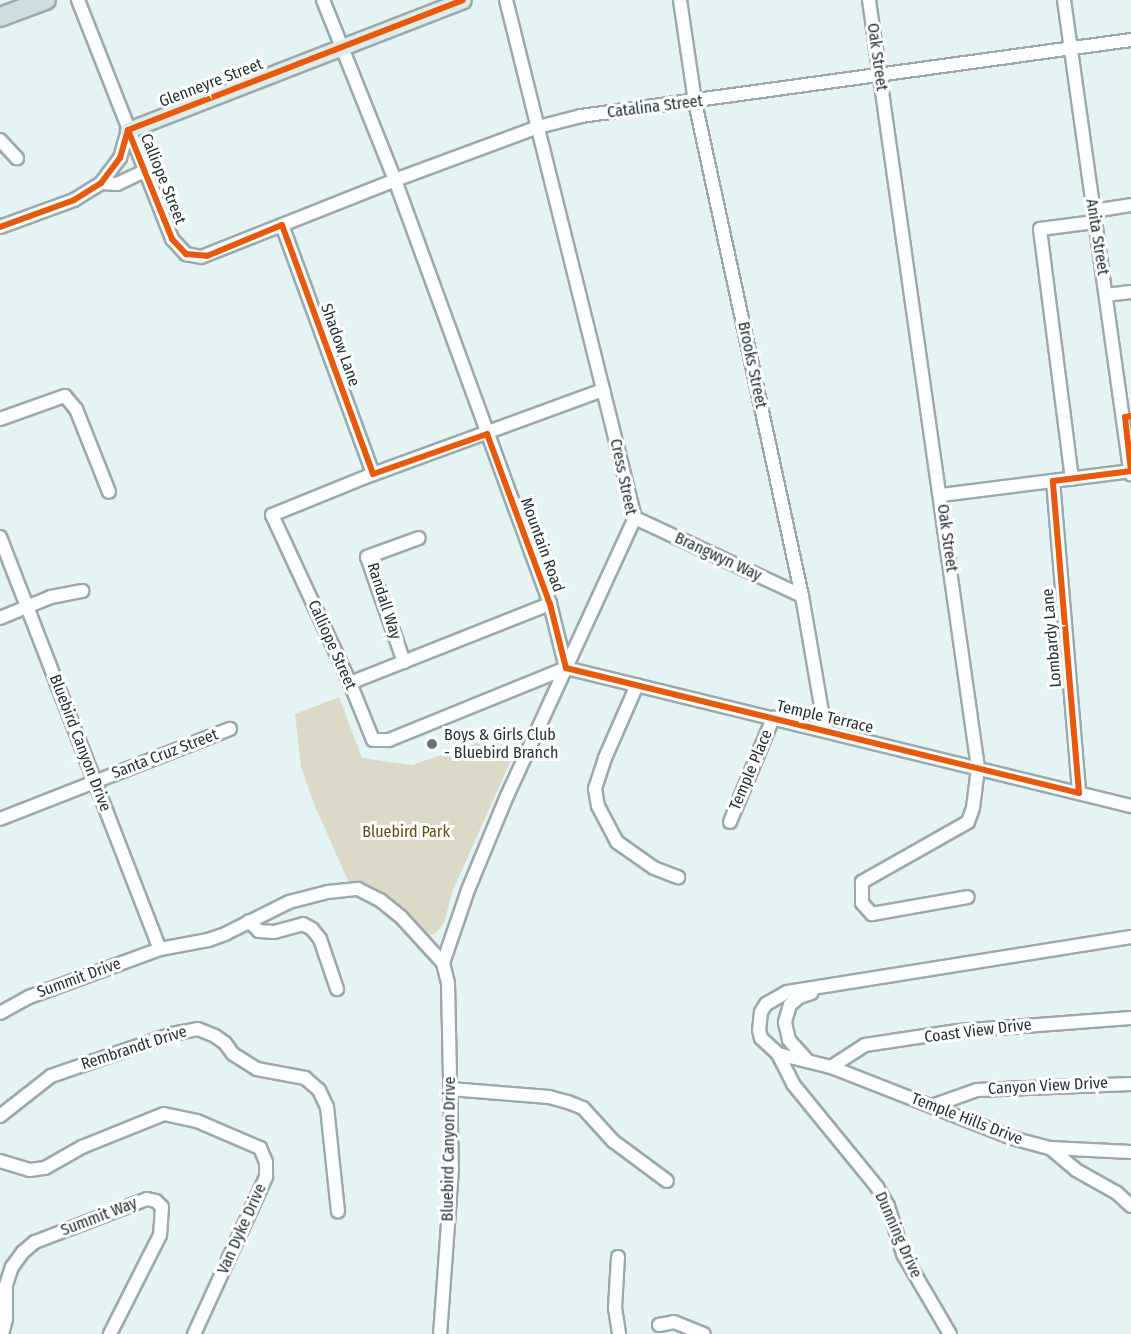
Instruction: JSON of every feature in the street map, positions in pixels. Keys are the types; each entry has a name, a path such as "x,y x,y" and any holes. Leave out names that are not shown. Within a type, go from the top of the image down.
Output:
{"highway":[{"path":"0,17 46,0"}],"main road":[{"name":"Glenneyre Street","path":"128,130 463,0"}],"street":[{"name":"Calliope Street","path":"78,0 144,171 175,244 186,254 201,257"},
{"name":"Mountain Road","path":"322,0 394,180 550,604 566,668"},
{"name":"Cress Street","path":"443,963 472,880 635,518 506,0"},
{"name":"Brooks Street","path":"680,0 695,102 802,596 825,729"},
{"name":"Oak Street","path":"869,0 978,768 973,808 968,822 862,882 862,903 872,914 968,897"},
{"name":"Anita Street","path":"1064,0 1106,295 1128,416 1131,472"},
{"name":"Catalina Street","path":"201,257 394,180 538,127 593,114 695,102 1131,40"},
{"path":"0,227 74,200 101,183 120,158 128,130"},
{"path":"0,140 17,158"},
{"path":"101,183 117,184 144,171"},
{"path":"1072,479 1040,229 1131,206"},
{"name":"Shadow Lane","path":"282,225 373,474"},
{"path":"1106,295 1131,292"},
{"path":"373,474 487,435 603,390"},
{"path":"0,419 65,396 76,409 109,492"},
{"path":"941,495 1131,472"},
{"name":"Calliope Street","path":"373,474 272,516 350,683 370,735 377,740 389,740 566,668"},
{"name":"Lombardy Lane","path":"1053,481 1079,793"},
{"name":"Brangwyn Way","path":"635,518 802,596"},
{"name":"Bluebird Canyon Drive","path":"0,537 160,949"},
{"name":"Randall Way","path":"404,662 367,557 419,538"},
{"path":"0,618 51,597 82,591"},
{"path":"350,683 550,604"},
{"name":"Temple Terrace","path":"566,668 825,729 1131,806"},
{"path":"637,685 605,758 595,789 598,806 617,842 654,868 678,877"},
{"name":"Temple Place","path":"729,822 773,718"},
{"name":"Santa Cruz Street","path":"0,819 230,729"},
{"name":"Summit Drive","path":"0,1013 29,997 160,949 208,940 289,902 327,892 357,889 380,900 401,917 443,963"},
{"path":"249,921 259,931 274,932 303,924 312,929 320,939 337,989"},
{"path":"778,1054 761,1038 759,1030 761,1012 766,1004 787,992 1131,938"},
{"name":"Bluebird Canyon Drive","path":"440,1334 452,1168 448,983 443,963"},
{"path":"793,1084 795,1076 807,1060 789,1040 785,1031 786,1013 799,997 820,988"},
{"name":"Coast View Drive","path":"831,1067 865,1045 978,1029 1131,1018"},
{"name":"Rembrandt Drive","path":"0,1116 51,1076 171,1034 198,1029 215,1036 225,1043 233,1054 257,1069 305,1078 320,1090 327,1107 338,1211"},
{"name":"Temple Hills Drive","path":"778,1054 831,1067 1012,1138 1050,1148 1131,1152"},
{"name":"Dunning Drive","path":"778,1054 793,1084 877,1187 888,1206 903,1254 950,1334"},
{"name":"Canyon View Drive","path":"932,1106 977,1090 1024,1086 1131,1084"},
{"path":"450,1089 549,1097 568,1101 583,1108 613,1141 667,1181"},
{"name":"Van Dyke Drive","path":"0,1161 30,1170 45,1168 82,1147 164,1114 197,1121 260,1148 266,1162 266,1177 194,1334"},
{"path":"1050,1148 1076,1170 1117,1193 1131,1206"},
{"name":"Summit Way","path":"2,1334 6,1319 6,1285 12,1267 22,1252 46,1237 147,1199 156,1201 162,1207 160,1235 110,1334"},
{"path":"618,1257 615,1308 619,1334"},
{"path":"659,1325 674,1322 704,1334"}],"green space":[{"name":"Bluebird Park","path":"339,697 362,758 412,765 477,743 511,760 453,890 444,923 434,935 423,933 398,908 376,891 349,883 314,804 301,767 295,714"}],"cycle path":[{"path":"128,130 463,0"},
{"path":"128,130 172,239 186,254 207,256 282,225 373,474 487,434 550,604 566,668 1079,793 1053,481 1131,471 1125,417 1131,416"},
{"path":"0,227 74,200 101,183 120,158 128,130"}],"place":[{"name":"Boys & Girls Club - Bluebird Branch","path":"432,744"}]}
